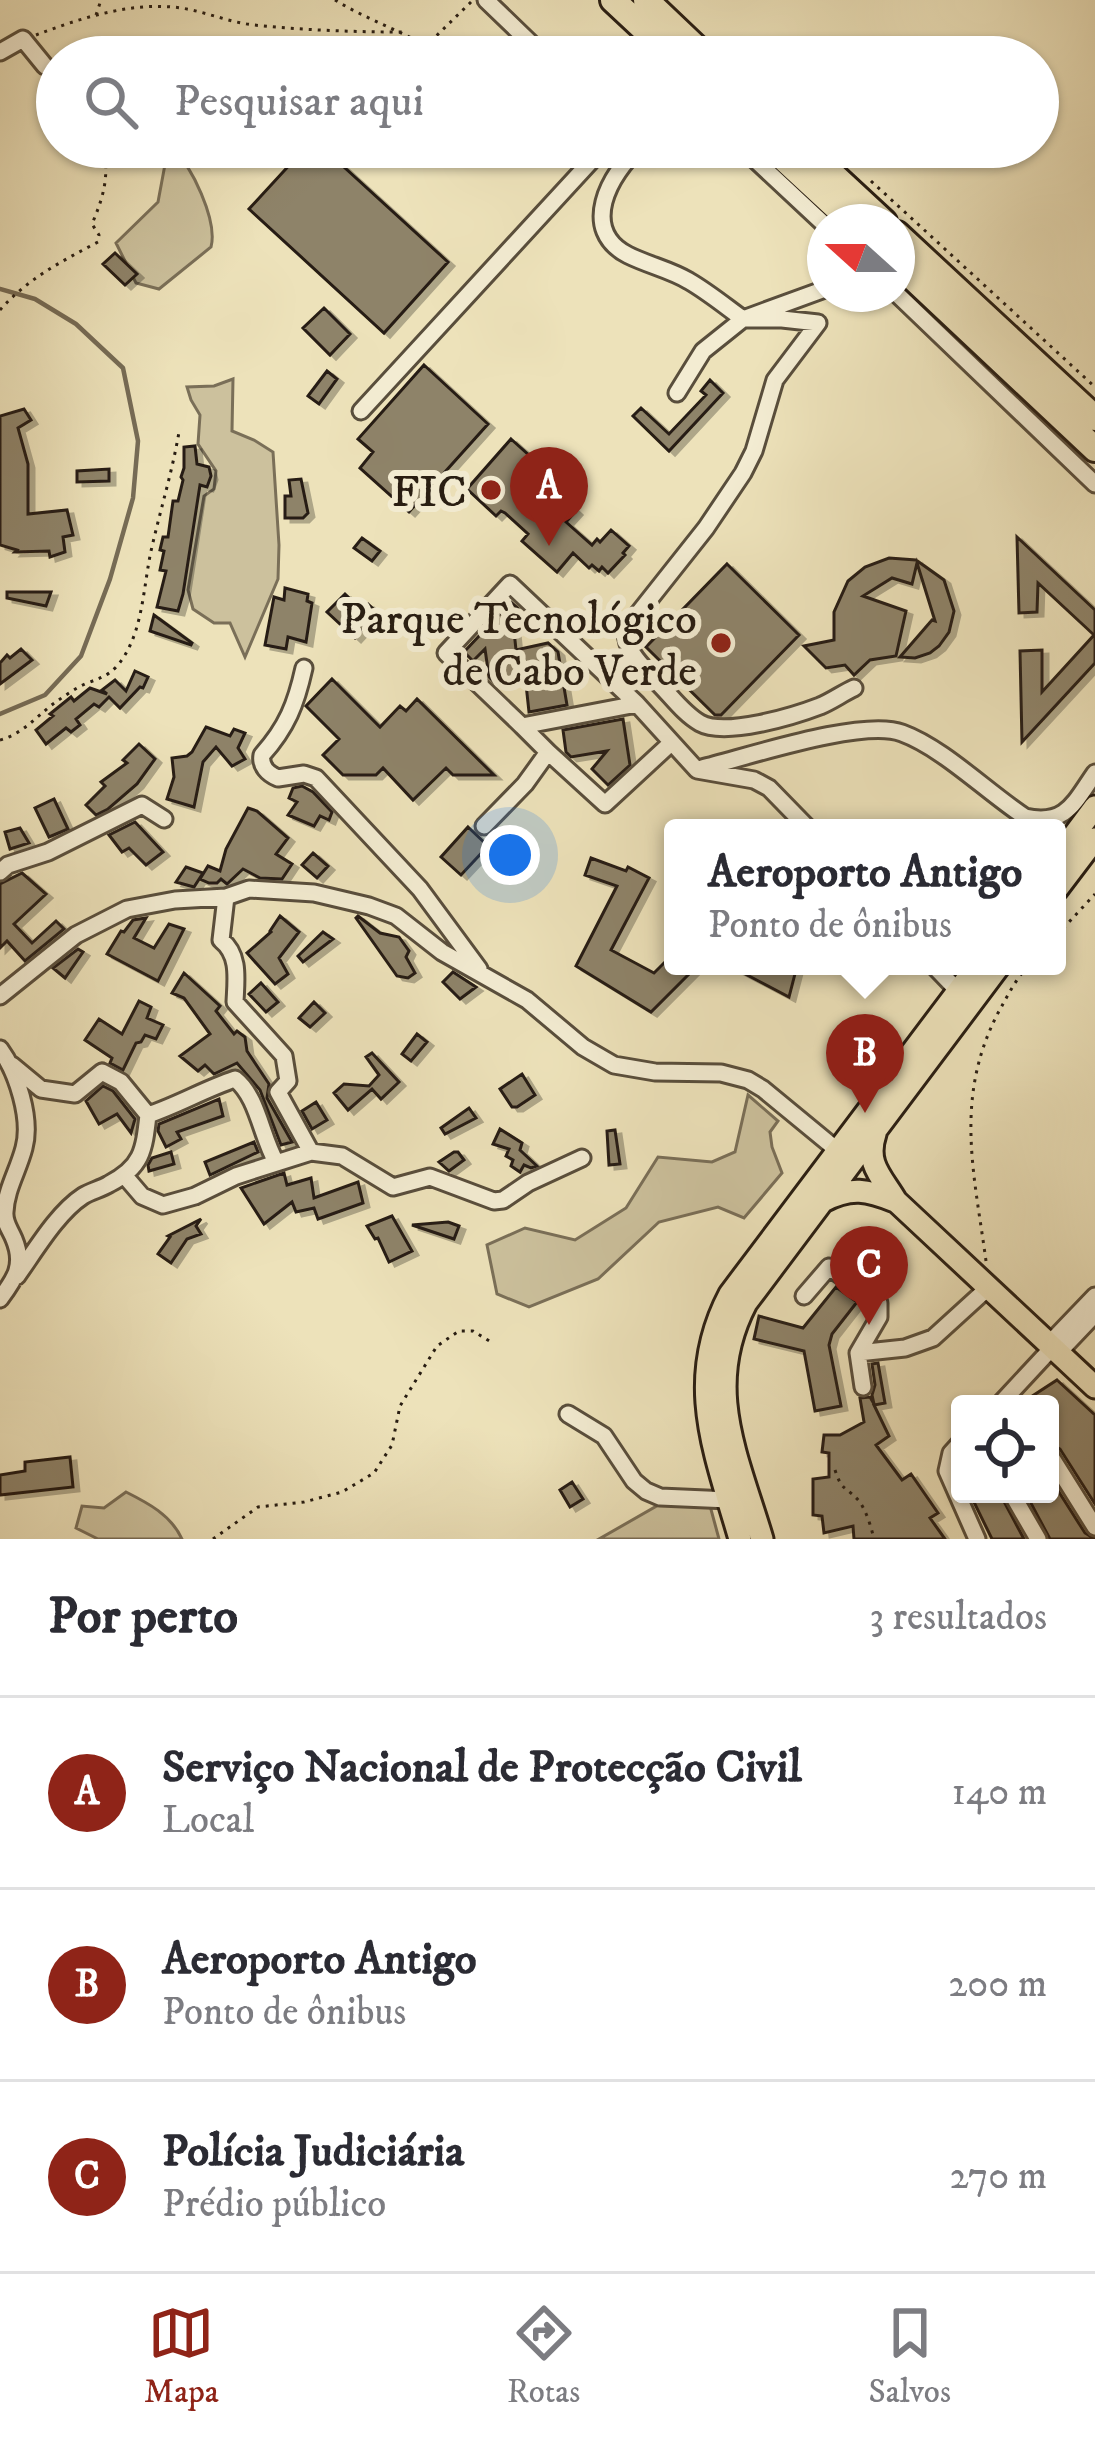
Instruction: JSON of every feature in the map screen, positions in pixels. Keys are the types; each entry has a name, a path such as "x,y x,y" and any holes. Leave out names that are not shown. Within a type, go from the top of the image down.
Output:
{"highway":[{"path":"613,0 652,36"},
{"path":"646,0 684,36"},
{"path":"794,168 833,204"},
{"path":"826,168 865,204"},
{"path":"915,251 1095,418"},
{"path":"915,280 1095,449"}],"main road":[{"path":"1066,846 1095,807"},
{"path":"1066,877 1095,839"},
{"path":"740,1539 706,1405 706,1366 714,1328 730,1294 970,975"},
{"path":"761,1539 724,1402 731,1334 746,1303 992,975"},
{"path":"877,1129 870,1151 872,1164 896,1202 1095,1387"},
{"path":"820,1203 854,1190 896,1202"}],"street":[{"path":"486,0 523,36"},
{"path":"0,52 23,40 36,55"},
{"path":"361,411 585,168"},
{"path":"621,168 604,197 602,213 607,238 628,255 686,279 743,319 818,323 775,380 754,451 742,472 706,528 626,629 627,645 686,714 706,727 743,727 822,705 854,688"},
{"path":"764,168 807,208"},
{"path":"677,393 703,350 743,319 807,296"},
{"path":"915,311 1095,484"},
{"path":"671,743 605,804 446,653 510,584 637,704 698,770 754,780 769,788 799,819"},
{"path":"304,668 283,728 262,755 266,771 278,778 304,774 316,778 420,889 481,971"},
{"path":"522,726 637,704"},
{"path":"698,770 854,730 889,728 922,742 1025,817 1036,819"},
{"path":"484,826 548,752"},
{"path":"1060,819 1095,773"},
{"path":"0,872 142,805 164,819"},
{"path":"0,996 76,935 127,909 249,890 314,893 396,916 442,952 527,1000 597,1058 632,1070 721,1073 748,1080 837,1150"},
{"path":"226,897 221,940 232,948 235,1002 284,1056 288,1081 278,1092 311,1152"},
{"path":"942,975 958,992"},
{"path":"0,1049 41,1089 75,1094 102,1072 121,1082 148,1115 136,1167 82,1196 48,1232 0,1300"},
{"path":"12,1065 26,1144 9,1185 4,1219 17,1244 17,1276"},
{"path":"148,1115 235,1079 246,1087 276,1162"},
{"path":"124,1175 142,1196 163,1205 311,1152 342,1156 393,1187 430,1177 494,1202 582,1158"},
{"path":"804,1296 829,1267 876,1300 880,1314 858,1353 862,1387"},
{"path":"858,1353 904,1348 933,1338 989,1286"},
{"path":"1014,1395 1095,1296"},
{"path":"1053,1348 1095,1314"},
{"path":"568,1414 604,1436 646,1491 660,1497 729,1500"},
{"path":"1059,1469 1095,1527"},
{"path":"961,1503 977,1539"},
{"path":"1017,1503 1038,1539"}],"path":[{"path":"96,16 101,0"},
{"path":"117,0 119,10"},
{"path":"335,0 409,36"},
{"path":"436,36 473,0"},
{"path":"23,40 119,10 170,6 246,24 402,32"},
{"path":"0,310 15,293 55,265 98,242 92,224 104,196 107,168"},
{"path":"867,178 1095,387"},
{"path":"0,740 16,736 52,705 103,678 129,648 179,432"},
{"path":"1066,925 1095,893"},
{"path":"989,1286 969,1118 972,1085 991,1027 1020,975"},
{"path":"213,1539 258,1507 342,1492 374,1473 392,1445 400,1406 437,1346 459,1331 472,1331 491,1342"},
{"path":"835,1470 840,1487 858,1500 874,1539"}],"shaded area":[{"path":"164,168 188,168 207,208 212,236 211,247 159,289 136,283 116,243 158,202"},
{"path":"233,379 232,431 273,452 279,545 278,579 245,657 230,623 214,623 193,609 188,590 204,496 214,489 216,471 198,444 200,415 187,387 214,386"},
{"path":"748,1095 778,1121 770,1132 782,1173 744,1218 718,1207 659,1222 598,1279 529,1307 497,1294 487,1245 525,1228 575,1240 626,1208 658,1157 712,1162 735,1152"},
{"path":"683,1491 709,1502 719,1539 599,1539"},
{"path":"126,1492 165,1516 182,1539 98,1539 76,1528 82,1506 104,1508"}],"building":[{"path":"287,168 345,168 448,262 384,333 249,209"},
{"path":"115,253 137,274 125,285 103,264"},
{"path":"324,308 350,334 330,355 303,328"},
{"path":"424,365 488,424 409,512 360,468 373,452 358,439"},
{"path":"327,371 337,379 319,404 308,396"},
{"path":"710,380 723,393 669,451 633,416 641,408 669,434 706,395 701,391"},
{"path":"24,409 31,420 18,428 28,464 28,514 67,510 73,535 63,537 65,552 50,557 49,551 15,552 0,545 0,416"},
{"path":"511,439 541,466 535,473 576,511 566,522 592,545 611,530 629,546 608,573 602,567 599,571 592,565 589,568 573,553 557,572 522,541 528,534 505,513 496,516 467,489"},
{"path":"195,446 197,464 209,467 211,476 207,487 200,485 178,611 157,607 166,571 160,570 164,551 160,550 183,480 184,447"},
{"path":"109,469 109,481 77,482 77,471"},
{"path":"301,479 308,513 303,518 285,518 285,496 291,496 289,480"},
{"path":"1017,537 1095,610 1095,663 1022,742 1020,651 1042,650 1042,692 1094,635 1038,583 1037,612 1019,613"},
{"path":"362,538 380,551 372,561 354,548"},
{"path":"889,558 916,560 944,580 954,611 949,632 930,653 900,657 935,621 917,563 912,584 892,578 863,596 906,611 896,656 870,660 854,675 845,665 826,668 804,646 834,640 834,612 848,581 865,567"},
{"name":"Parque Tecnológico de Cabo Verde","path":"727,564 799,635 721,715 715,715 646,647"},
{"path":"285,588 308,594 307,601 312,603 306,642 288,637 286,649 265,645 274,597 284,600"},
{"path":"7,592 51,592 46,606 7,598"},
{"path":"345,594 362,610 368,604 378,613 355,638 327,612"},
{"path":"511,602 522,612 513,621 516,650 548,643 558,652 567,705 529,712 525,675 494,682 485,649 473,661 464,652"},
{"path":"154,615 192,643 191,645 150,631"},
{"path":"21,649 32,660 0,684 0,663"},
{"path":"135,671 148,677 143,688 120,708 109,697 99,707 94,704 76,719 80,725 71,732 66,728 46,744 36,730 71,697 74,701 90,688 107,694 102,690 115,680 126,691"},
{"path":"332,679 380,727 400,706 406,711 417,699 494,775 453,775 446,768 413,800 383,768 376,775 343,775 323,755 339,739 306,706"},
{"path":"623,719 630,765 608,785 592,769 607,751 571,757 563,730"},
{"path":"206,727 230,736 234,729 245,733 238,748 245,759 232,766 216,747 203,762 194,807 167,799 174,777 172,758 192,752"},
{"path":"139,744 155,759 137,784 96,815 86,805 105,786 101,782 127,763 123,760"},
{"path":"302,786 332,812 329,820 320,816 314,826 288,815 297,802 289,798 293,788"},
{"path":"54,799 68,829 49,837 35,808"},
{"path":"248,808 288,838 276,854 292,864 282,879 260,878 243,869 227,884 221,879 209,883 200,879 208,866 220,871"},
{"path":"135,822 163,852 146,865 129,848 122,852 109,835"},
{"path":"468,827 488,846 461,875 441,857"},
{"path":"20,828 29,843 10,849 5,832"},
{"path":"313,853 328,866 317,878 302,865"},
{"path":"591,858 649,878 611,950 654,973 664,963 664,975 688,975 651,1012 576,966 617,886 585,875"},
{"path":"186,867 203,873 194,887 176,882"},
{"path":"22,873 46,894 14,924 32,943 56,921 64,929 25,961 7,941 0,948 0,884"},
{"path":"280,916 299,932 279,958 288,974 275,984 247,953 271,932"},
{"path":"358,916 380,933 399,937 415,973 408,978 397,976"},
{"path":"146,918 134,938 154,948 169,924 184,929 158,981 107,954 121,931 133,920"},
{"path":"323,932 333,939 303,962 298,956"},
{"path":"78,949 83,952 65,978 53,968"},
{"path":"453,972 476,987 460,999 443,982"},
{"path":"184,973 220,1006 216,1011 234,1034 237,1031 245,1037 247,1051 269,1084 267,1098 292,1142 281,1145 260,1090 237,1063 214,1074 205,1065 198,1071 180,1056 210,1034 184,998 172,993"},
{"path":"747,975 795,975 789,997"},
{"path":"261,983 278,1002 266,1012 249,994"},
{"path":"139,1001 151,1007 147,1018 163,1025 156,1039 145,1035 136,1043 123,1070 85,1040 99,1019 122,1034"},
{"path":"314,1002 325,1013 310,1027 299,1018"},
{"path":"417,1034 427,1042 411,1061 402,1054"},
{"path":"372,1053 399,1082 381,1099 372,1089 348,1110 334,1093 344,1084 369,1086 379,1075 366,1057"},
{"path":"522,1074 535,1095 512,1107 500,1089"},
{"path":"103,1086 113,1091 135,1119 131,1133 117,1114 99,1124 86,1101"},
{"path":"219,1099 223,1116 177,1132 181,1139 166,1147 159,1124"},
{"path":"316,1102 327,1120 312,1129 302,1111"},
{"path":"469,1108 476,1118 445,1134 441,1128"},
{"path":"500,1129 522,1143 520,1150 537,1166 524,1165 520,1172 511,1166 513,1160 506,1156 509,1149 493,1144"},
{"path":"615,1130 620,1164 609,1165 607,1131"},
{"path":"254,1142 258,1152 210,1175 205,1162"},
{"path":"171,1152 174,1164 149,1171 152,1158"},
{"path":"454,1152 464,1160 449,1171 439,1162"},
{"path":"284,1173 287,1185 311,1178 314,1198 358,1182 363,1203 318,1219 314,1208 296,1212 292,1202 264,1224 241,1188"},
{"path":"392,1216 412,1251 389,1262 367,1226"},
{"path":"201,1219 196,1226 201,1234 187,1239 171,1263 158,1254 168,1236"},
{"path":"448,1222 459,1226 454,1239 412,1225"},
{"path":"836,1287 857,1302 829,1345 841,1406 815,1411 804,1351 754,1339 759,1316 803,1328"},
{"path":"878,1363 885,1403 874,1405 889,1436 876,1445 902,1480 911,1474 938,1513 930,1518 945,1539 854,1539 853,1526 824,1533 822,1516 813,1515 813,1479 829,1477 829,1453 822,1452 824,1435 840,1435 864,1422 860,1398 870,1397 874,1404 872,1364"},
{"path":"1057,1380 1095,1415 1095,1504 1059,1448 1059,1395 1034,1395"},
{"path":"70,1457 73,1487 0,1495 0,1475 25,1471 25,1462"},
{"path":"572,1482 583,1499 570,1507 560,1490"},
{"path":"1059,1492 1085,1533 1095,1539 1050,1539 1031,1503 1059,1503"},
{"path":"974,1503 1005,1503 1024,1539 992,1539"}],"waterway":[{"path":"0,289 35,299 76,324 123,368 138,441 133,498 81,656 45,695 0,714"}],"place":[{"name":"FIC","path":"491,490"},
{"name":"Serviço Nacional de Protecção Civil","path":"549,546"},
{"name":"Parque Tecnológico de Cabo Verde","path":"721,643"},
{"name":"Aeroporto Antigo","path":"865,1113"},
{"name":"Polícia Judiciária","path":"869,1325"}]}
